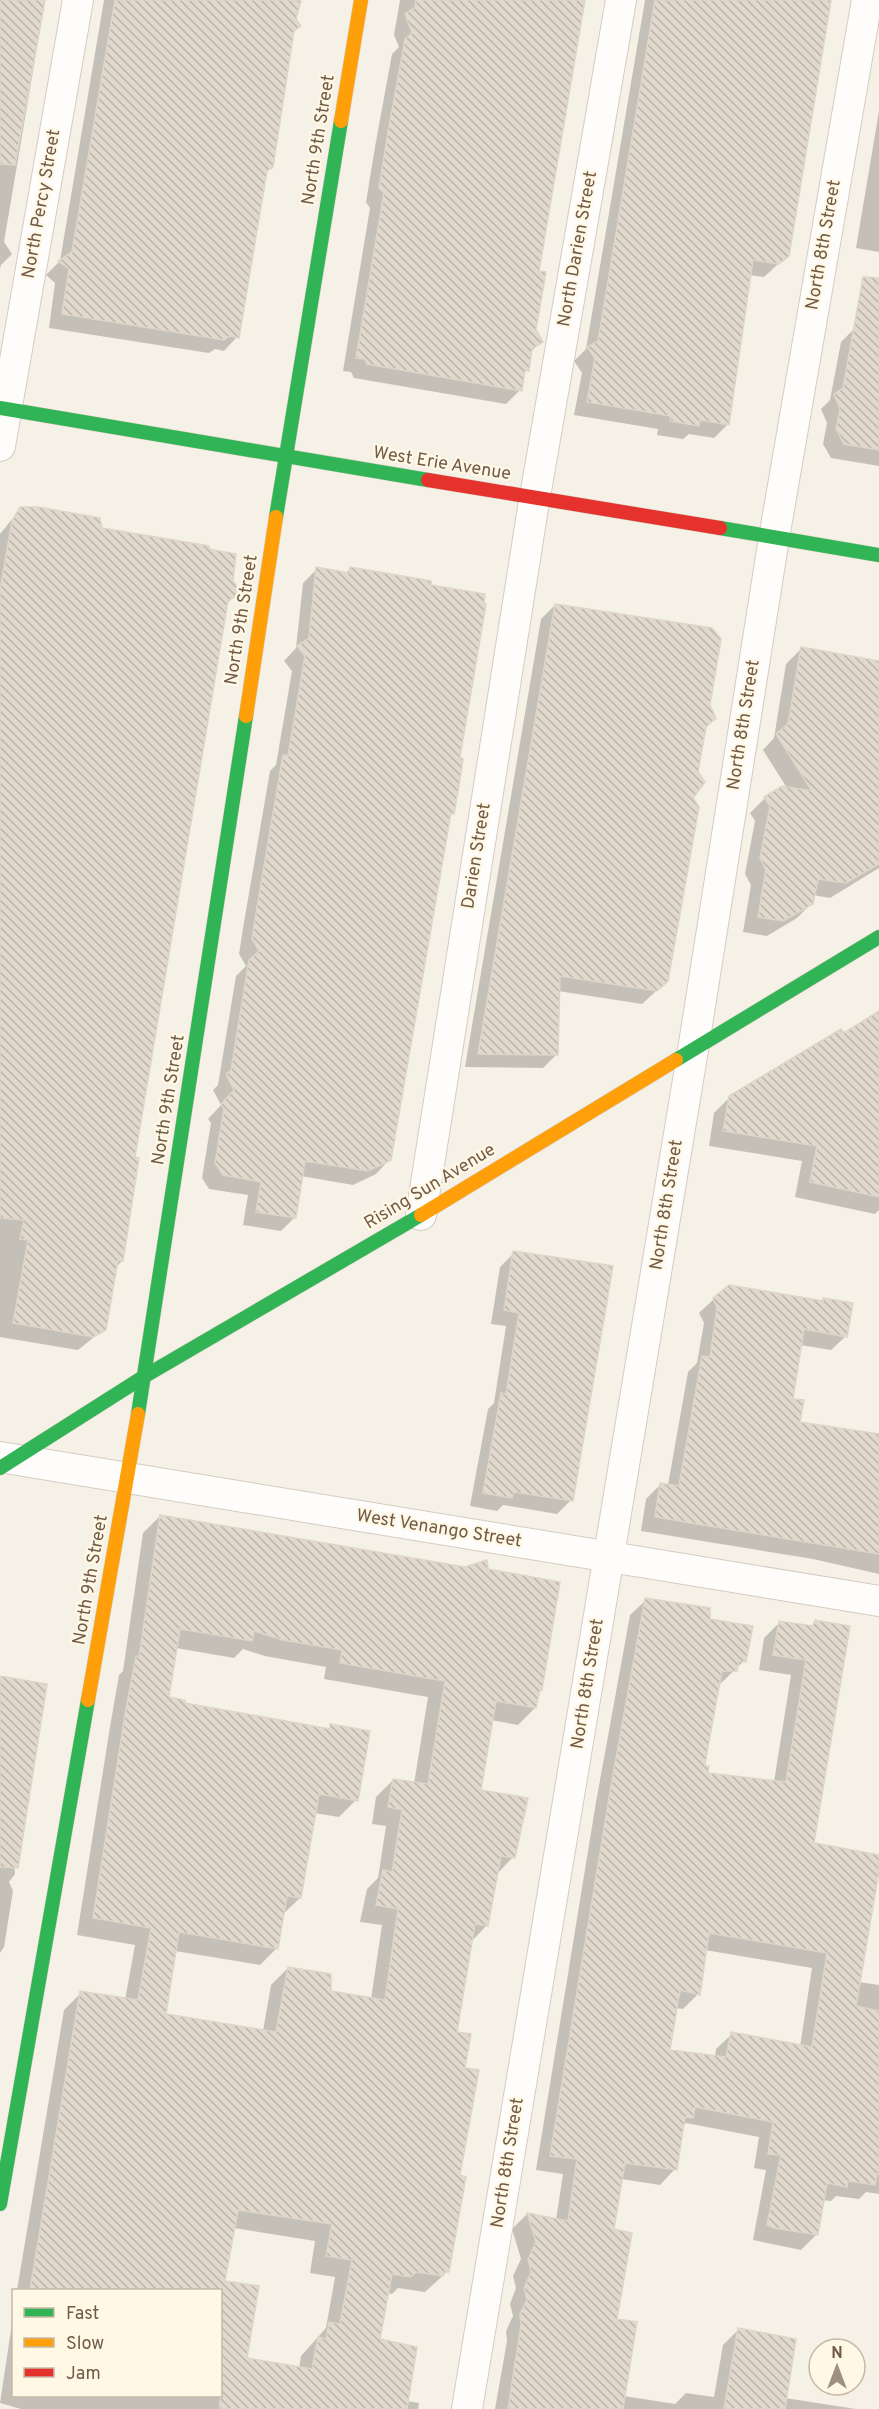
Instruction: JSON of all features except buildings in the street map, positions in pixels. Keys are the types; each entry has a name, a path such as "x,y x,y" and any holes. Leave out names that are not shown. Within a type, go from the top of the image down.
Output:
{"street":[{"name":"North Percy Street","path":"0,446 3,408 78,0"},
{"name":"North 9th Street","path":"0,2204 145,1376 286,456 361,0"},
{"name":"North Darien Street","path":"535,497 621,0"},
{"name":"North 8th Street","path":"467,2409 693,1050 774,538 867,0"},
{"name":"West Erie Avenue","path":"3,408 879,555"},
{"name":"Darien Street","path":"421,1215 535,497"},
{"name":"Rising Sun Avenue","path":"5,1462 145,1376 421,1215 879,938"},
{"name":"West Venango Street","path":"5,1462 127,1478 879,1601"}],"traffic: fast":[{"path":"276,517 341,121"},
{"path":"0,408 428,480"},
{"path":"720,528 879,555"},
{"path":"138,1414 246,716"},
{"path":"676,1060 879,937"},
{"path":"0,1468 145,1376 421,1215"},
{"path":"0,2204 88,1700"}],"traffic: slow":[{"path":"341,121 361,0"},
{"path":"246,716 276,517"},
{"path":"421,1215 676,1060"},
{"path":"88,1700 138,1414"}],"traffic: jam":[{"path":"428,480 720,528"}]}
